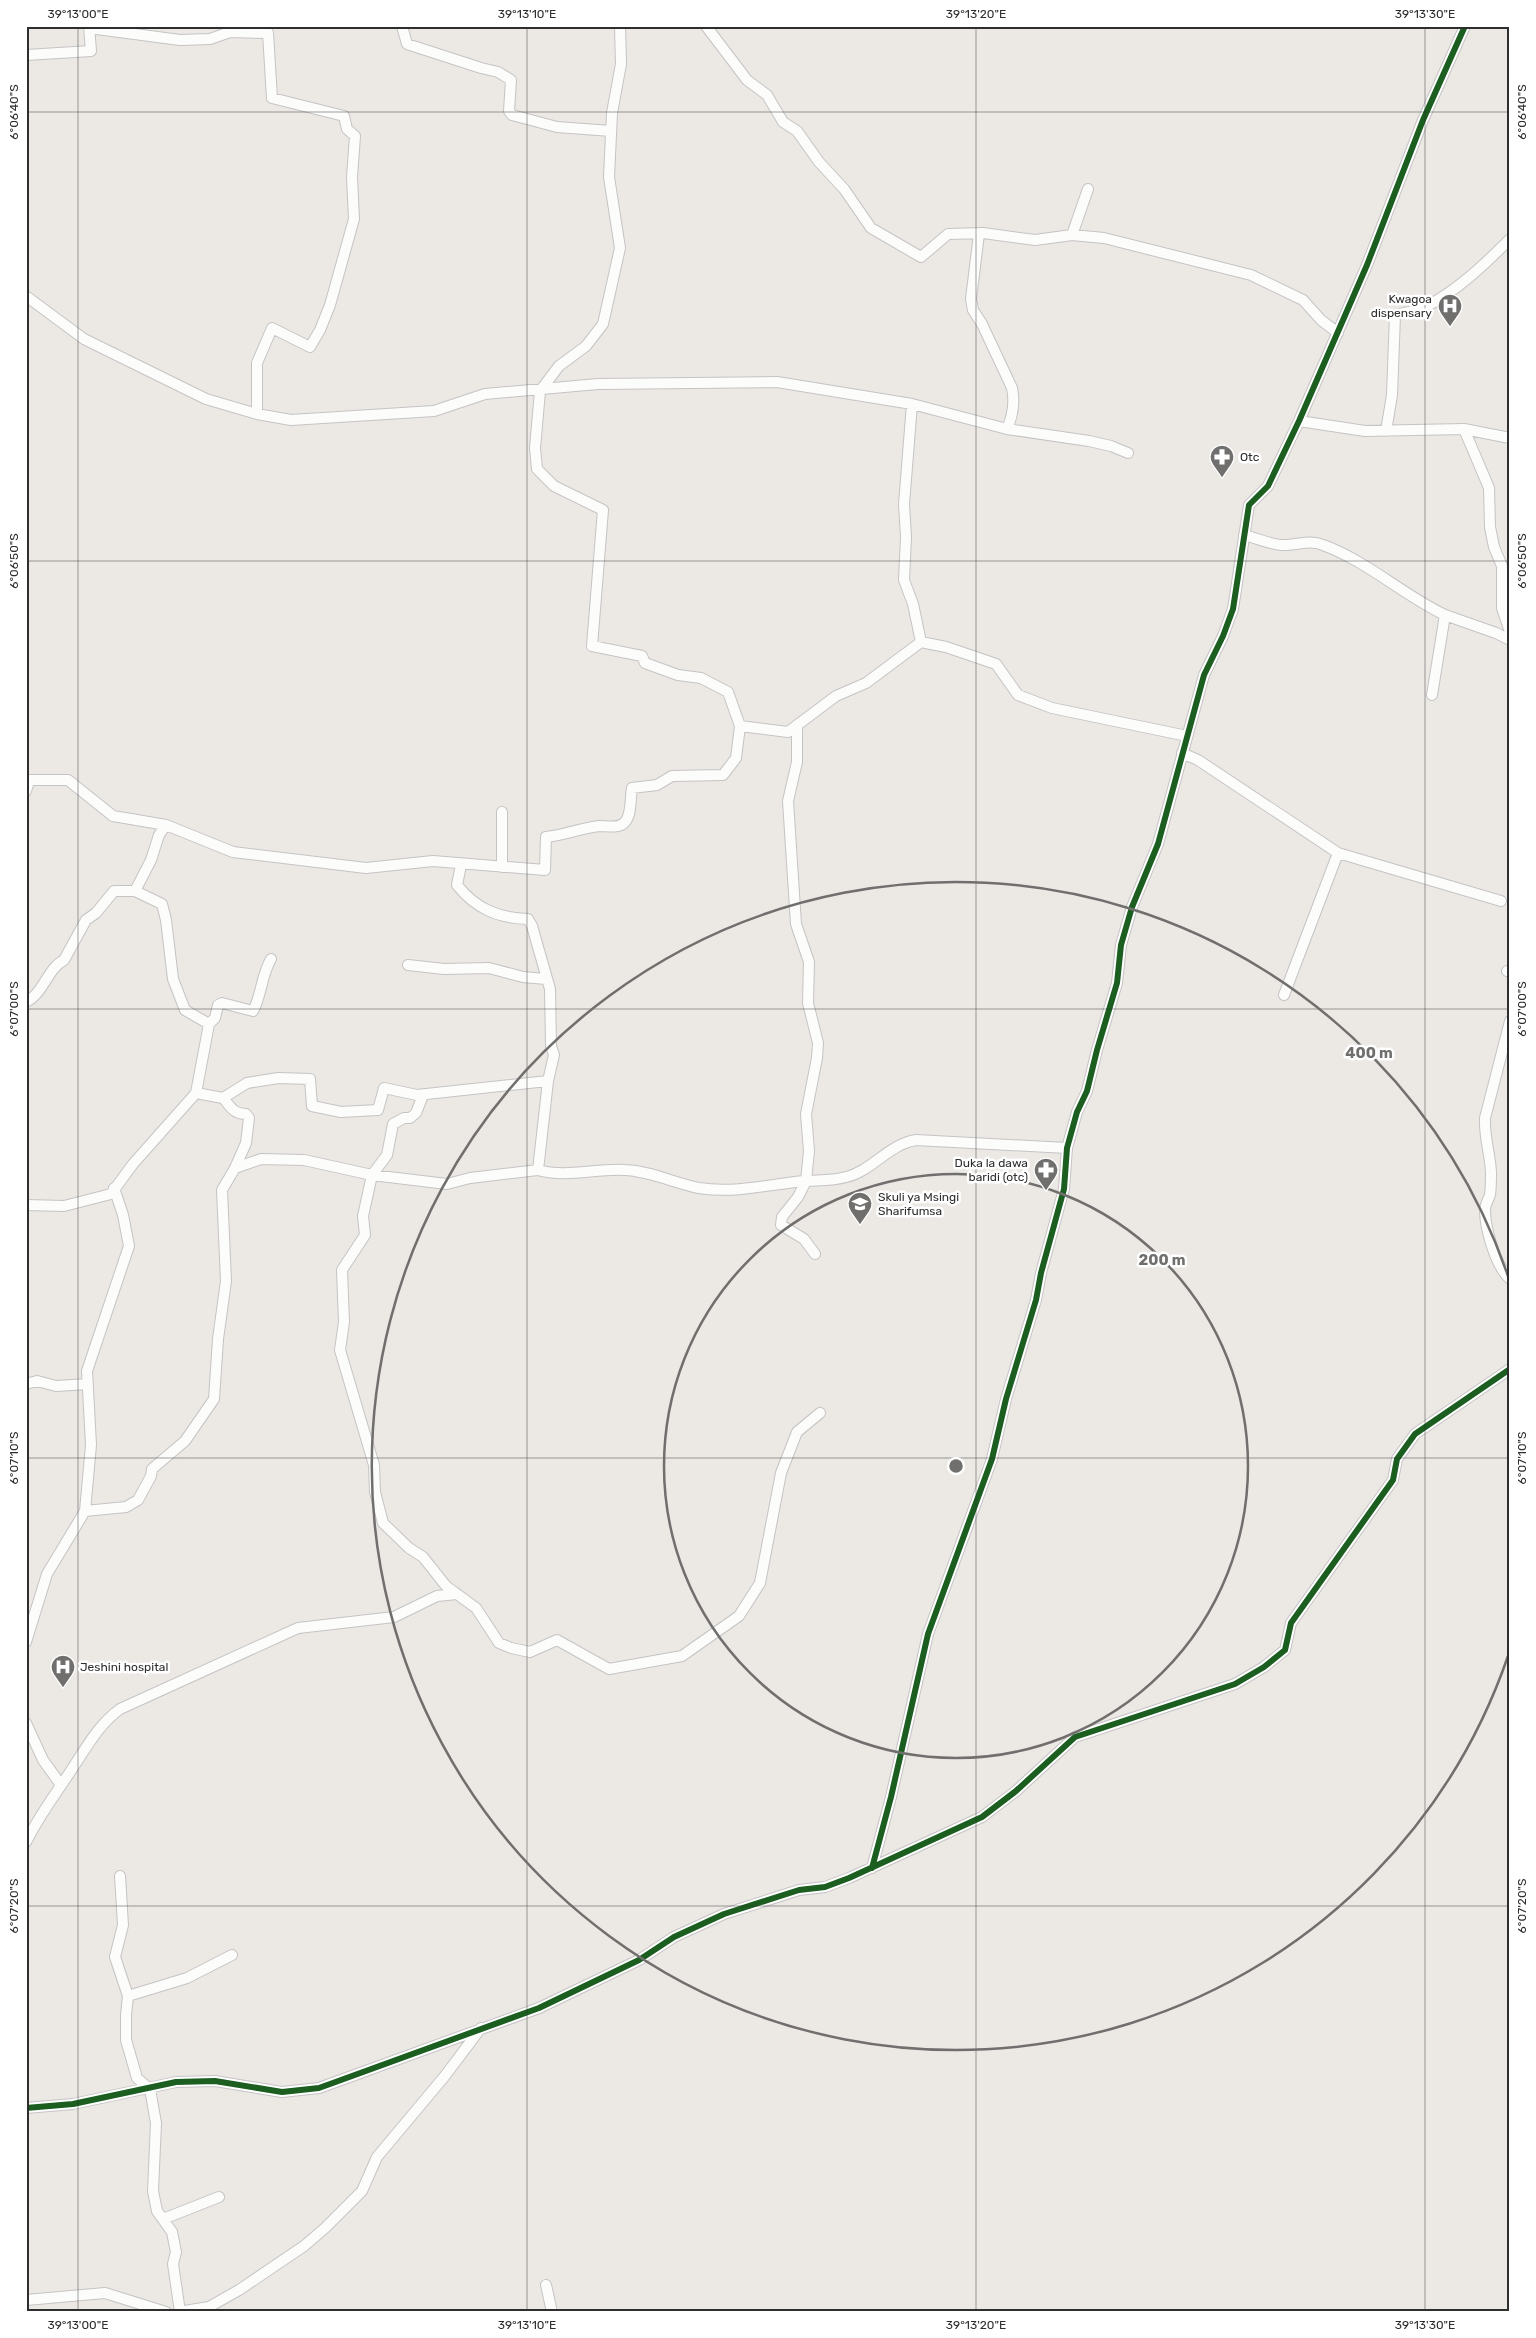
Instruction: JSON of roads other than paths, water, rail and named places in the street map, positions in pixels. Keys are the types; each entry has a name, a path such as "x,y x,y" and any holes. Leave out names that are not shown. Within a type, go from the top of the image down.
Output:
{"street":[{"path":"402,26 407,44 498,72 511,80 509,112 512,115 557,127 611,131"},
{"path":"27,784 68,780 113,816 166,826 233,852 366,868 433,862 545,870 546,837 584,828 616,827 625,823 629,814 632,788 657,785 672,776 723,775 736,758 740,726 728,692 701,678 678,676 645,664 642,656 592,646 603,510 554,486 536,469 535,448 540,391 560,366 586,346 603,324 620,248 609,176 612,113 621,64 620,26"},
{"path":"706,26 747,80 767,95 783,122 797,130 819,162 844,189 871,228 921,257 948,234 979,234 1035,240 1072,235 1104,238 1251,275 1303,300 1321,320 1338,333"},
{"path":"872,1868 891,1797 928,1634 992,1459 1006,1399 1036,1300 1041,1273 1064,1189 1067,1148 1077,1112 1087,1091 1117,983 1121,945 1132,908 1158,844 1204,675 1223,636 1233,609 1249,505 1268,486 1299,422 1338,333 1423,120 1465,26"},
{"path":"26,55 91,51 89,27 180,40 210,39 230,32 268,33 272,98 344,116 348,129 355,136 352,177 354,219 330,305 320,330 310,347 272,328 257,363 257,414"},
{"path":"1072,235 1088,189"},
{"path":"979,234 972,304 973,310 982,324 1012,388 1013,410 1007,429"},
{"path":"1386,431 1392,395 1395,315 1425,307 1488,262 1510,239"},
{"path":"26,296 84,339 206,399 257,414 291,420 434,411 485,394 540,391 598,384 777,382 912,404 1007,429 1111,446 1128,453"},
{"path":"912,404 904,504 906,537 904,580 913,604 921,642"},
{"path":"1299,422 1386,431 1464,429 1510,438"},
{"path":"1464,429 1489,488 1490,527 1494,547 1502,566 1502,608 1510,632"},
{"path":"1244,535 1282,545 1303,542 1320,544 1338,551 1386,579 1423,605 1510,640"},
{"path":"1432,696 1445,615"},
{"path":"740,726 788,732 836,696 866,682 921,642 946,647 996,664 1018,695 1052,708 1186,736"},
{"path":"797,725 797,762 788,801 794,905 796,924 809,962 808,1002 818,1043 817,1058 806,1114 808,1151 806,1181 798,1197 782,1217 781,1225 804,1239 814,1254"},
{"path":"1182,753 1198,760 1338,853 1501,902"},
{"path":"502,812 502,867"},
{"path":"135,891 151,860 159,835 166,826"},
{"path":"1284,995 1338,853"},
{"path":"461,865 457,885 469,900 506,918 528,919 536,935 546,979 550,988 551,1046 554,1054 548,1080 538,1170"},
{"path":"26,1002 34,997 58,963 64,960 86,920 96,913 114,892 135,891 162,904 166,920 173,979 185,1010 209,1024"},
{"path":"26,1206 64,1206 110,1194 196,1093 209,1024 215,1018 218,1005 222,1003 253,1011 260,995 262,978 271,960"},
{"path":"408,965 444,969 489,968 523,977 546,979"},
{"path":"1509,1025 1490,1100 1484,1134 1490,1153 1491,1175 1490,1194 1485,1209 1493,1249 1503,1273 1510,1279"},
{"path":"196,1093 223,1098 247,1083 278,1078 310,1079 312,1106 334,1111 378,1110 384,1088 423,1095 548,1080"},
{"path":"423,1095 416,1112 410,1118 404,1118 393,1124 387,1155 372,1175 364,1216 365,1235 342,1270 344,1322 340,1350 374,1465 375,1492 383,1523 409,1548 423,1557 446,1586 476,1608 499,1643 510,1648 530,1652 557,1640 609,1669 682,1656 739,1616 760,1582 781,1473 797,1432 820,1414"},
{"path":"84,1512 126,1507 138,1500 151,1476 152,1469 185,1441 214,1399 218,1339 226,1281 222,1190 235,1168 246,1142 249,1118 246,1114 229,1108 223,1098"},
{"path":"235,1168 261,1160 304,1160 372,1175 447,1184 470,1178 538,1170 550,1174 606,1169 628,1170 698,1188 750,1189 806,1181 838,1179 859,1174 903,1143 916,1140 1067,1148"},
{"path":"26,1640 47,1574 84,1512 91,1445 87,1372 129,1246 123,1214 114,1188"},
{"path":"26,2108 73,2104 176,2082 215,2081 282,2092 319,2088 539,2008 639,1960 674,1937 724,1914 799,1890 825,1887 872,1868 982,1817 1016,1791 1075,1737 1236,1684 1285,1650 1291,1622 1393,1480 1397,1459 1414,1434 1510,1369"},
{"path":"26,1384 37,1382 56,1386 88,1384"},
{"path":"26,1842 43,1810 105,1720 120,1709 298,1628 394,1617 438,1596 457,1594"},
{"path":"26,1723 43,1760 61,1785"},
{"path":"120,1876 124,1925 115,1957 128,1996 126,2040 137,2078 150,2089 156,2123 153,2190 157,2211 172,2232 176,2252 173,2264 179,2312 209,2307 239,2290 304,2246 325,2228 362,2190 377,2157 444,2077 481,2028"},
{"path":"128,1996 186,1978 232,1955"},
{"path":"163,2219 218,2197"},
{"path":"546,2285 552,2312"},
{"path":"26,2300 105,2293 166,2312"}],"place":[{"name":"Kwagoa dispensary","path":"1450,327"},
{"name":"Otc","path":"1222,478"},
{"name":"Duka la dawa baridi (otc)","path":"1046,1191"},
{"name":"Skuli ya Msingi Sharifumsa","path":"860,1225"},
{"name":"Jeshini hospital","path":"63,1688"}]}
